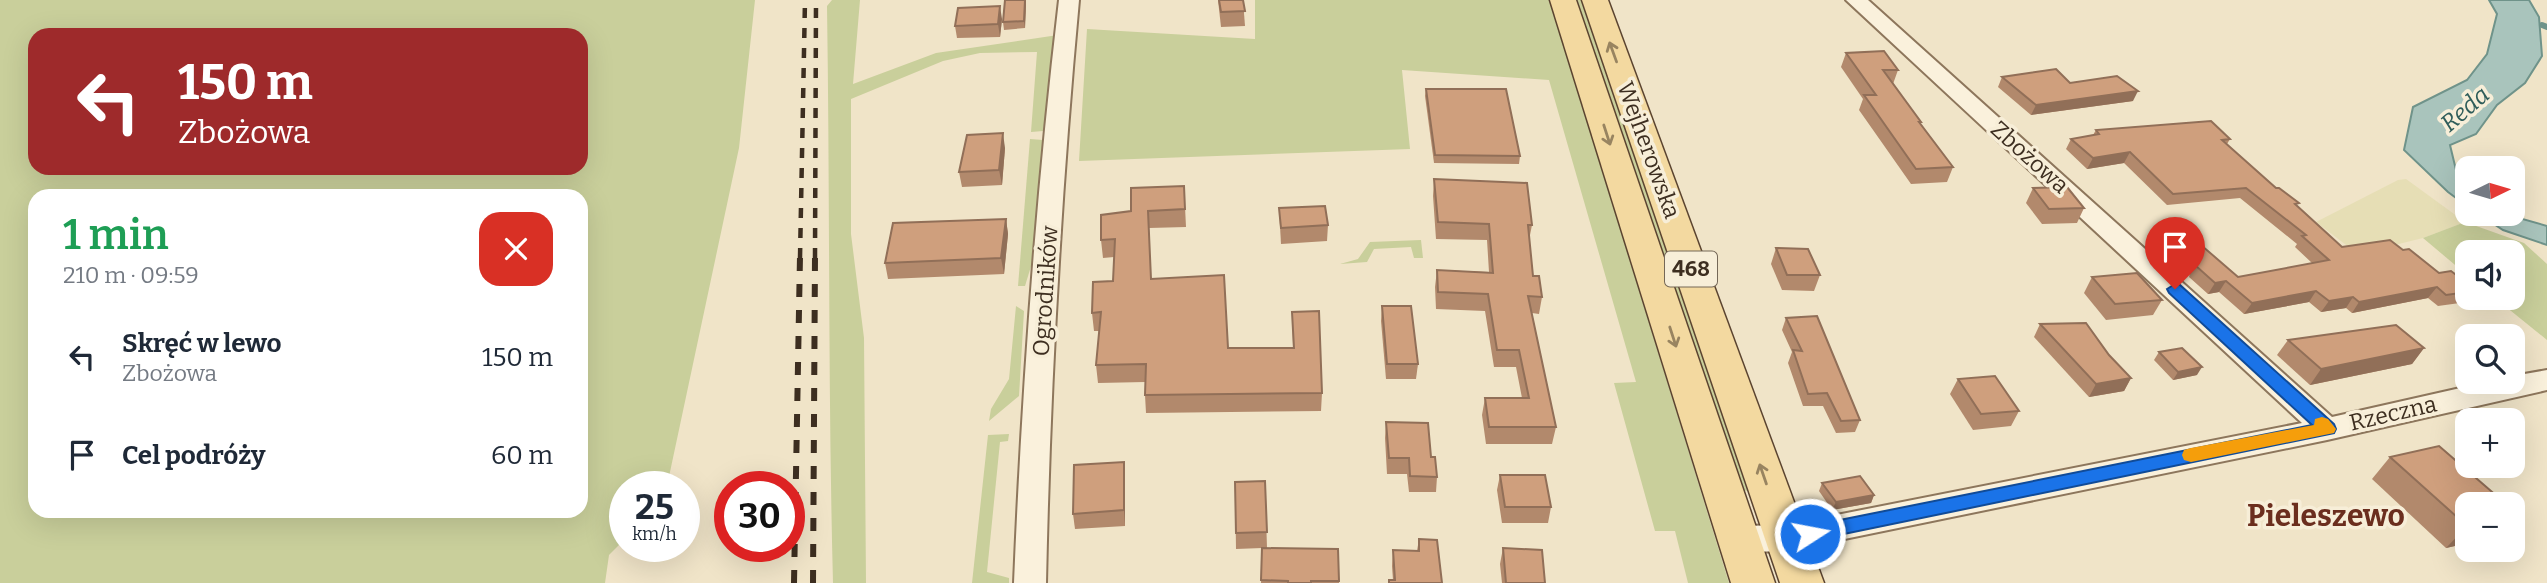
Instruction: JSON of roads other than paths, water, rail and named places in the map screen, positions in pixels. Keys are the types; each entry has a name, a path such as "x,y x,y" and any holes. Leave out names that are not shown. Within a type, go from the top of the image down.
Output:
{"main road":[{"name":"Wejherowska","path":"1563,0 1753,583"},
{"name":"Wejherowska","path":"1595,0 1802,583"}],"street":[{"name":"Ogrodników","path":"1030,583 1035,426 1046,293 1052,170 1069,0"},
{"name":"Zbożowa","path":"1856,0 2327,429"},
{"name":"Rzeczna","path":"1786,538 2327,429 2547,380"},
{"path":"1739,539 1786,538"}],"water":[{"name":"Reda","path":"2489,0 2529,0 2539,17 2542,56 2525,83 2497,105 2476,134 2450,145 2455,166 2455,197 2404,150 2413,107 2467,80 2487,54 2497,14"},
{"path":"2525,220 2547,226 2547,245 2497,226 2525,226"}],"waterway":[{"path":"2542,25 2547,27"}],"railway":[{"path":"800,258 805,0"},
{"path":"815,258 816,0"},
{"path":"794,583 800,256"},
{"path":"813,583 815,256"}],"district":[{"name":"Pieleszewo","path":"2326,516"}]}
